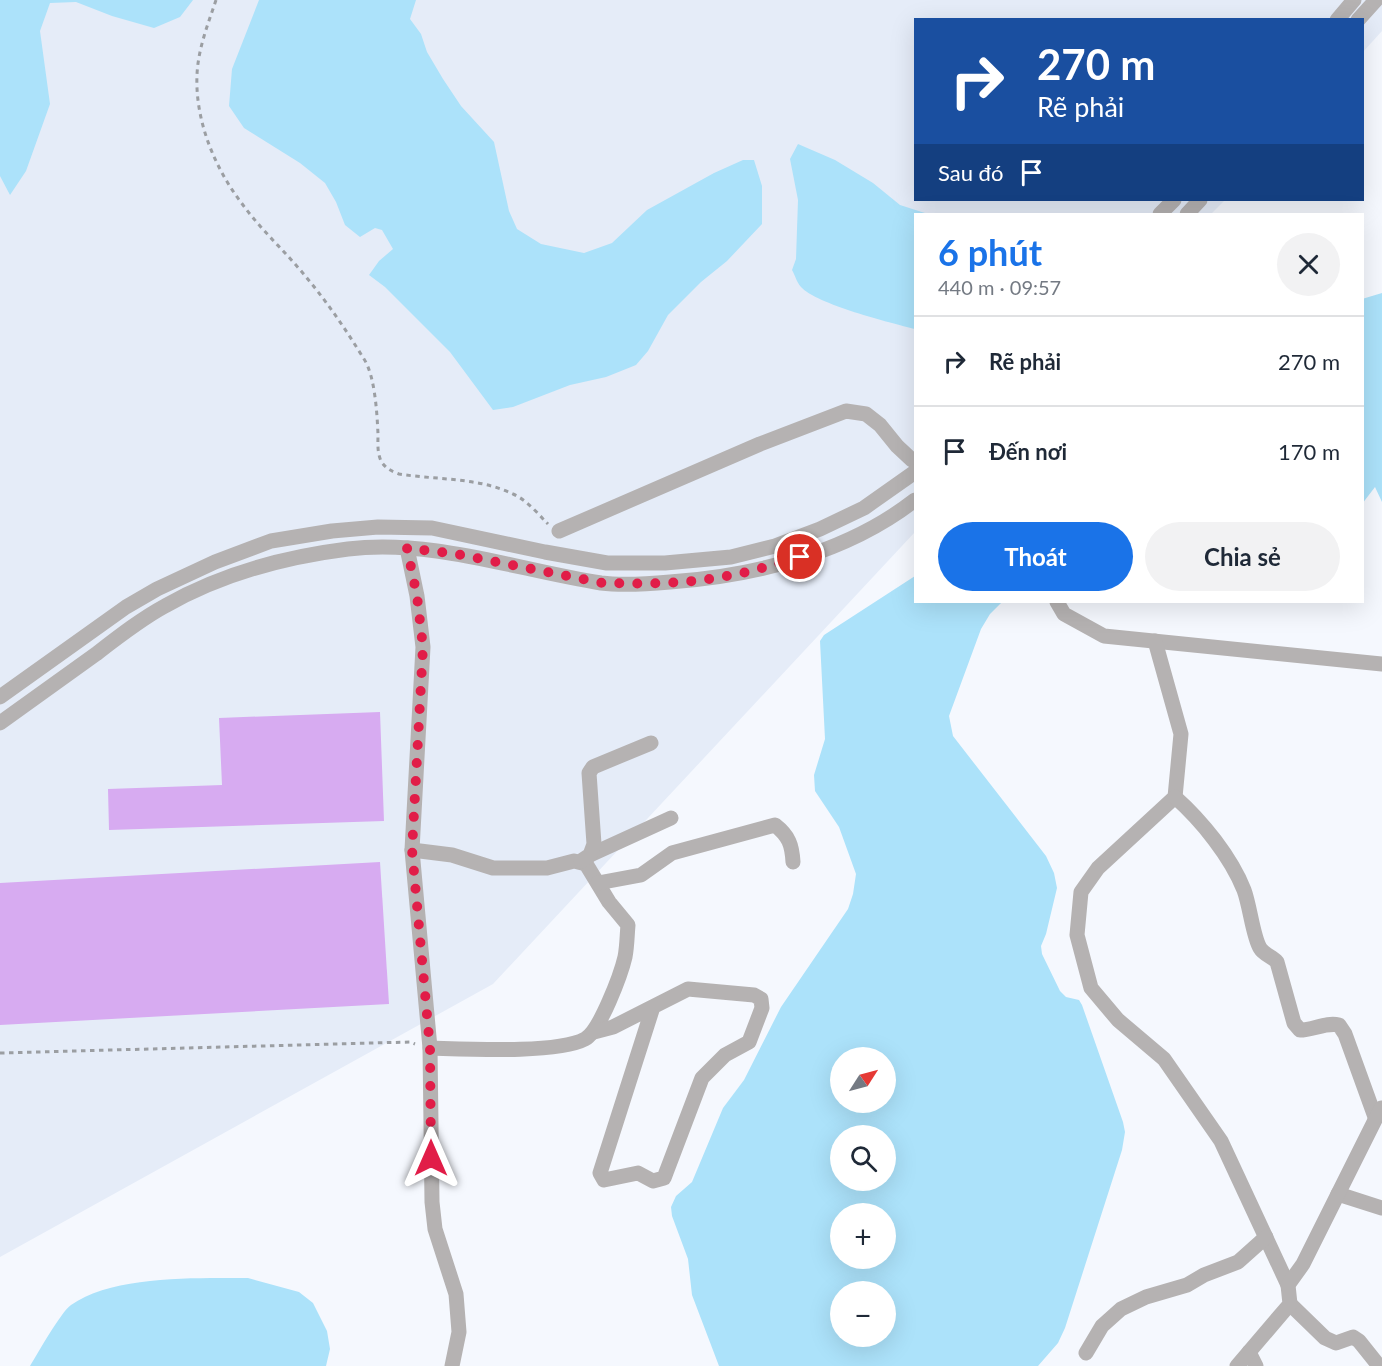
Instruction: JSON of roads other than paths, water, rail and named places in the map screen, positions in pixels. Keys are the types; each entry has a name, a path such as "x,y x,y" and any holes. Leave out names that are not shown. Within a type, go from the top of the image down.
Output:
{"street":[{"path":"1339,18 1354,0"},
{"path":"1361,18 1376,0"},
{"path":"1161,213 1173,201"},
{"path":"1188,213 1199,201"},
{"path":"560,531 760,444 846,411 866,414 880,425 897,446 914,459"},
{"path":"0,697 126,607 157,589 214,562 271,541 332,531 378,527 432,528 607,563 665,563 731,557 775,546 829,525 864,508 914,473"},
{"path":"0,723 165,606 235,573 295,558 349,549 407,548 466,556 603,583 645,584 702,580 733,575 822,552 865,531 914,501"},
{"path":"407,548 417,596 423,647 412,850 430,1048 432,1202 435,1229 456,1294 459,1332 452,1366"},
{"path":"1058,603 1064,614 1104,636 1382,664"},
{"path":"1155,641 1181,734 1176,797 1098,868 1081,892 1077,935 1091,988 1118,1020 1164,1059 1221,1141 1288,1285 1290,1304 1325,1338 1336,1343 1353,1337 1359,1341 1379,1366"},
{"path":"430,1048 556,1047 586,1039 594,1032 625,958 628,925 609,902 586,864 586,858 594,844 589,773 593,767 651,743"},
{"path":"1176,797 1233,866 1248,901 1258,944 1265,955 1277,962 1294,1023 1300,1030 1309,1030 1333,1023 1339,1025 1378,1112 1303,1264 1288,1285"},
{"path":"412,850 452,855 493,868 547,868 586,858 671,818"},
{"path":"598,884 641,875 672,853 775,825 783,831 791,843 793,861"},
{"path":"594,1032 614,1027 688,989 754,995 761,999 762,1008 749,1042 725,1055 702,1078 664,1178 653,1180 638,1173 604,1180 600,1173 653,1007"},
{"path":"1338,1194 1382,1208"},
{"path":"1086,1353 1102,1326 1121,1309 1187,1285 1204,1275 1238,1262 1266,1237"},
{"path":"1237,1366 1290,1304"},
{"path":"1249,1352 1256,1366"}],"water":[{"path":"0,0 193,0 180,17 154,28 112,16 76,2 50,3 40,31 50,104 26,171 10,195 0,176"},
{"path":"259,0 416,0 410,19 421,34 427,52 461,106 494,142 509,211 517,229 541,244 584,253 612,243 647,210 714,173 743,160 754,160 762,186 762,224 727,261 701,282 668,315 648,351 636,365 606,377 570,385 513,407 493,410 450,352 385,287 369,275 379,261 393,249 382,230 375,228 360,237 345,225 325,183 300,163 244,128 229,106 232,69"},
{"path":"798,144 835,160 873,183 900,205 925,213 914,213 914,329 837,306 809,293 798,283 792,270 796,259 798,200 790,159"},
{"path":"1382,293 1382,502 1375,487 1364,501 1364,298"},
{"path":"914,577 914,603 1001,603 990,614 981,629 949,716 953,736 1046,856 1054,873 1057,888 1041,946 1042,954 1060,991 1066,997 1079,1000 1082,1005 1125,1132 1122,1150 1065,1328 1058,1343 1038,1366 719,1366 692,1295 688,1259 672,1216 671,1207 676,1196 692,1182 723,1108 744,1080 781,1007 848,909 853,894 856,874 839,827 815,791 814,775 825,739 820,641 824,635"},
{"path":"248,1278 299,1292 313,1303 327,1331 330,1349 326,1366 30,1366 67,1309 89,1295 109,1288 156,1280"}]}
